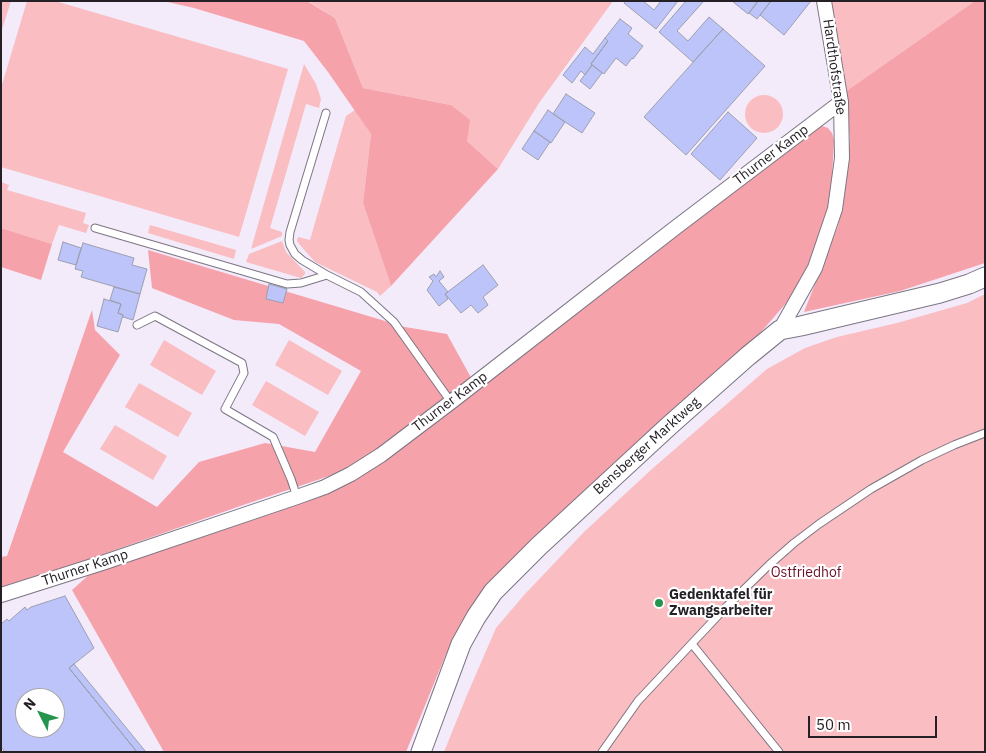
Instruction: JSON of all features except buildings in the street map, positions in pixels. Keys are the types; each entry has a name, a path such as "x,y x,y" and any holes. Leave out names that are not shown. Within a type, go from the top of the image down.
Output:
{"street":[{"name":"Hardthofstraße","path":"780,330 815,268 835,209 842,158 841,102 824,1"},
{"name":"Thurner Kamp","path":"1,595 297,497 325,487 351,474 381,455 451,402 841,102"},
{"name":"Bensberger Marktweg","path":"421,752 461,644 493,592 539,546 729,372 780,330 940,293 985,277"}],"lane":[{"path":"326,113 290,232 290,245 302,260 361,292 394,322 451,402"},
{"path":"95,228 286,284 301,283 327,275"},
{"path":"137,325 155,316 242,364 244,373 224,409 273,437 297,497"},
{"path":"602,752 638,701 769,565 794,543 871,488 922,460 985,433"},
{"path":"692,644 779,752"}],"green space":[{"path":"1,1 11,1 1,33"},
{"path":"27,1 55,1 288,69 239,237 1,167 1,88"},
{"path":"308,1 613,1 539,103 498,169 467,141 451,105 363,88 335,18"},
{"path":"831,1 975,1 845,92"},
{"path":"304,64 316,84 321,99 319,108 306,104 270,228 282,232 282,236 251,249"},
{"path":"764,95 777,101 783,114 777,127 764,133 751,127 745,114 751,101"},
{"path":"355,110 371,134 363,203 391,286 380,296 377,292 315,262 297,241 298,237 310,240 346,116"},
{"path":"1,182 9,185 7,190 86,213 83,223 89,225 86,233 59,225 52,244 1,228"},
{"path":"150,225 236,250 234,259 148,233"},
{"path":"282,241 286,252 305,272 301,278 246,262 249,254"},
{"name":"Ostfriedhof","path":"985,294 985,752 444,752 496,628 525,594 584,532 652,469 767,369 805,348 837,337 897,323 967,303"},
{"path":"164,340 216,371 202,395 150,365"},
{"path":"289,340 342,371 328,395 275,365"},
{"path":"266,381 319,412 305,436 252,405"},
{"path":"139,383 192,413 178,437 125,407"},
{"path":"115,425 167,456 153,480 100,449"}],"shaded area":[{"path":"163,1 307,1 335,18 363,88 451,105 470,120 467,141 498,169 391,286 363,203 371,134 304,41 194,8"},
{"path":"975,1 985,1 985,263 900,291 804,312 838,226 846,183 850,138 845,92"},
{"path":"819,125 828,128 834,140 831,196 815,250 788,301 761,332 533,542 467,618 446,654 406,752 164,752 72,590 91,573 334,489"},
{"path":"1,228 52,244 41,280 1,267"},
{"path":"148,250 405,327 447,334 474,383 353,468 1,590 1,557 7,556 92,310 95,330 120,355 63,452 157,507 199,462 265,443 315,452 361,371 279,324 234,320 152,288"}],"place":[{"name":"Gedenktafel für Zwangsarbeiter","path":"659,603"}]}
